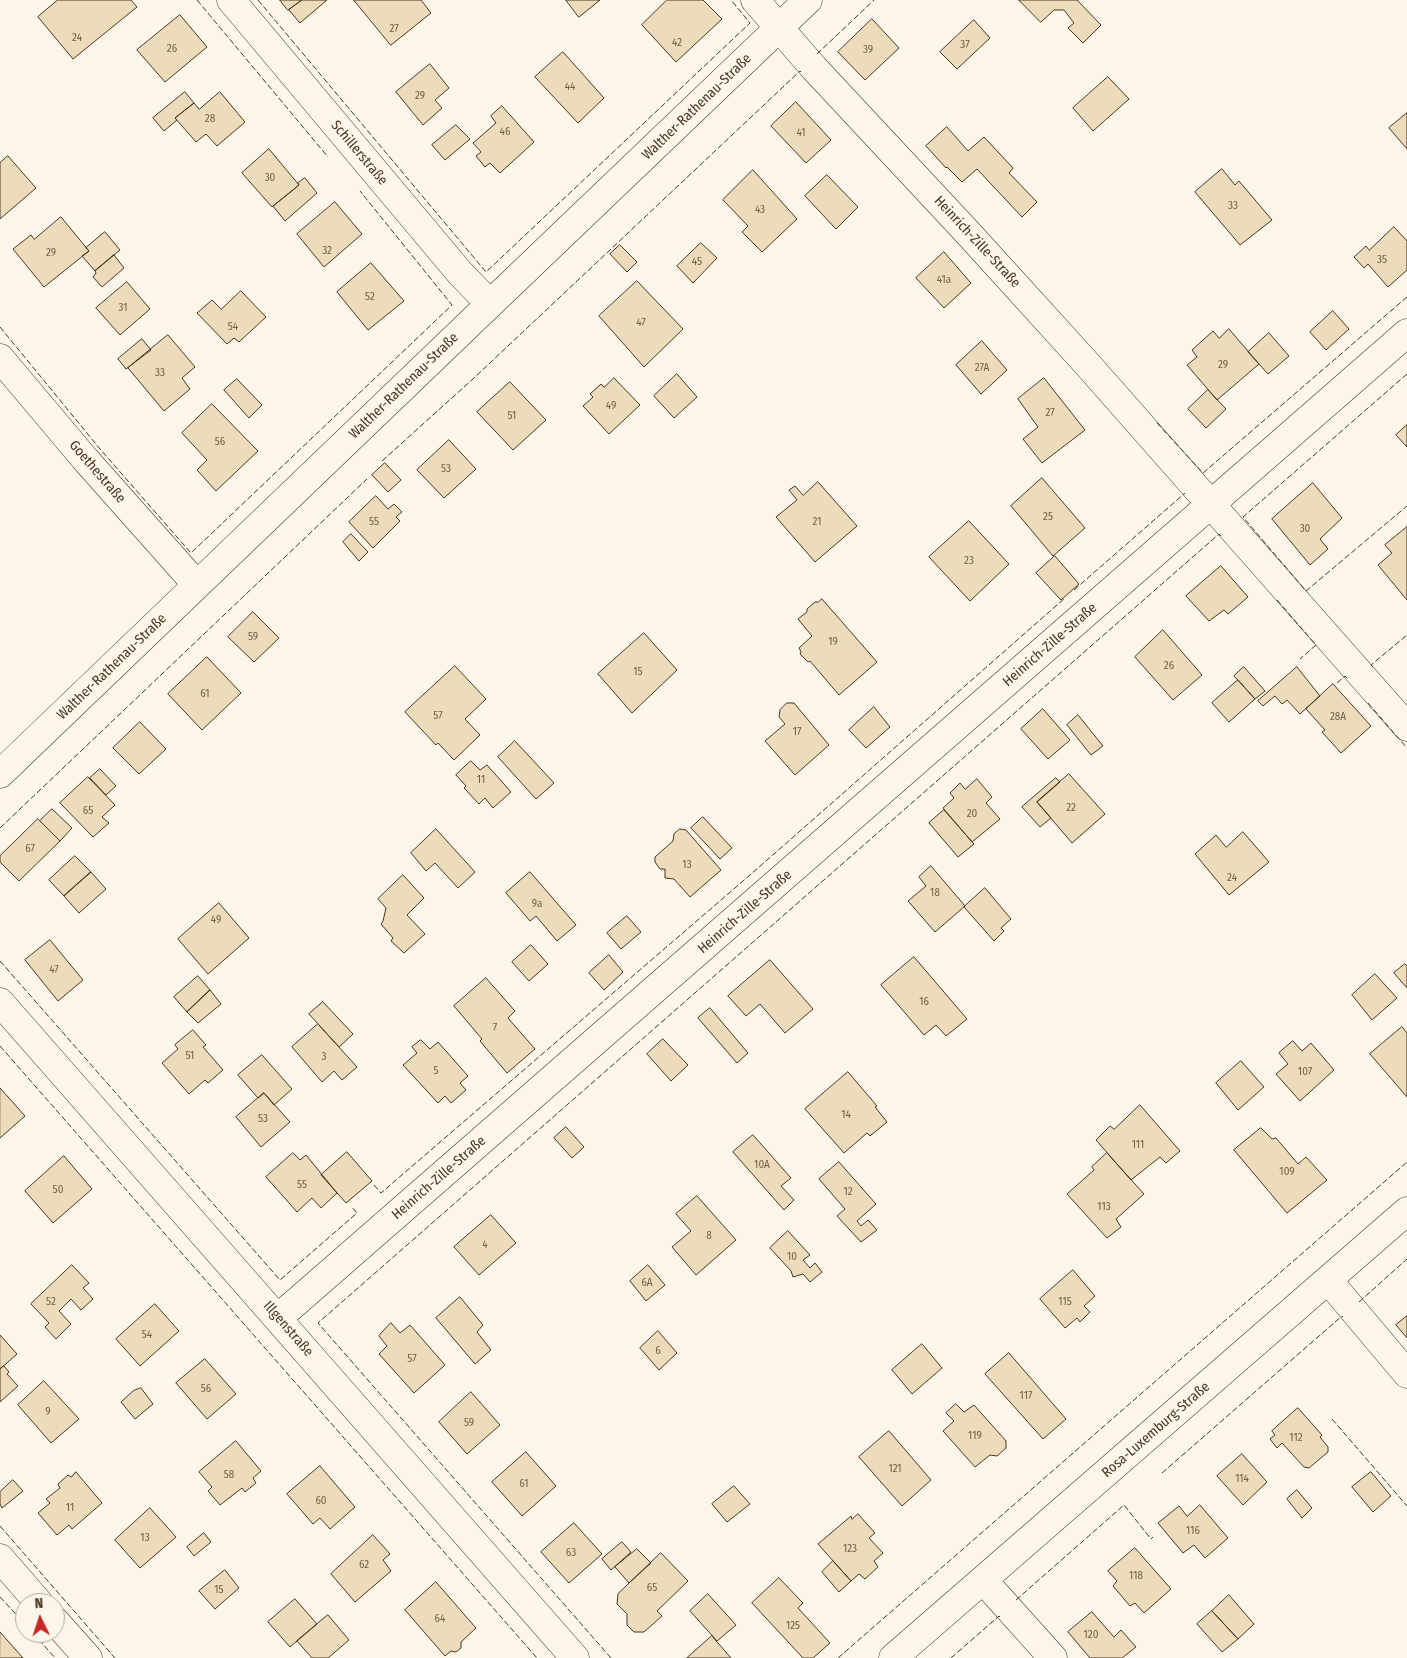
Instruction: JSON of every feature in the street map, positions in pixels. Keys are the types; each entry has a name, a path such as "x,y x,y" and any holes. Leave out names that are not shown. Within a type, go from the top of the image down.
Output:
{"street":[{"name":"Schillerstraße","path":"230,0 460,273 490,304"},
{"name":"Heinrich-Zille-Straße","path":"755,0 1033,304 1407,726"},
{"name":"Walther-Rathenau-Straße","path":"3,766 197,585 808,0"},
{"name":"Heinrich-Zille-Straße","path":"278,1318 1407,333"},
{"name":"Goethestraße","path":"0,358 85,459 197,585"},
{"name":"Illgenstraße","path":"0,1002 575,1658"},
{"name":"Rosa-Luxemburg-Straße","path":"893,1658 1407,1211"},
{"path":"1328,1280 1407,1374"},
{"path":"0,1558 30,1593"},
{"path":"983,1580 1053,1658"},
{"path":"65,1632 88,1658"}],"building":[{"path":"58,0 131,0 137,7 73,59 38,17"},
{"path":"280,0 302,0 288,10"},
{"path":"302,0 327,0 300,23 289,10"},
{"path":"354,0 421,0 431,13 391,45"},
{"path":"566,0 600,0 579,17"},
{"path":"667,0 703,0 722,19 676,62 642,25"},
{"path":"1019,0 1077,0 1101,25 1083,43 1068,28 1074,23 1064,10 1054,10 1041,22"},
{"path":"180,15 207,47 165,82 137,50"},
{"path":"872,19 899,48 865,80 838,52"},
{"path":"974,20 990,38 957,69 940,52"},
{"path":"563,52 604,98 578,123 535,77"},
{"path":"430,64 449,88 435,100 442,108 423,125 396,92"},
{"path":"1108,77 1129,99 1093,131 1073,108"},
{"path":"185,92 194,103 175,118 177,120 164,131 153,118"},
{"path":"220,92 245,122 217,146 206,134 196,142 175,118 194,103 199,109"},
{"path":"796,102 831,140 806,163 771,126"},
{"path":"502,106 534,142 500,173 490,163 485,167 476,156 481,152 473,143 496,123 491,116"},
{"path":"1407,113 1407,149 1389,128"},
{"path":"456,125 470,139 445,160 432,145"},
{"path":"947,127 968,151 984,137 1013,168 1009,173 1037,202 1022,217 977,169 962,182 926,146"},
{"path":"269,149 299,185 272,207 242,173"},
{"path":"8,156 36,188 0,219 0,163"},
{"path":"1222,169 1235,185 1239,181 1272,220 1240,245 1195,192"},
{"path":"753,170 797,219 762,252 742,232 748,226 723,200"},
{"path":"827,175 858,207 836,229 805,196"},
{"path":"305,178 317,193 285,221 273,206"},
{"path":"335,202 362,234 324,267 297,234"},
{"path":"61,217 89,251 44,287 13,249 31,235 34,239"},
{"path":"1394,227 1407,241 1407,270 1388,287 1368,264 1364,268 1354,257 1366,246 1369,250"},
{"path":"105,232 120,250 95,271 82,256 89,251 86,248"},
{"path":"701,243 717,258 693,283 677,266"},
{"path":"620,245 637,262 627,272 610,254"},
{"path":"944,252 971,283 944,308 916,278"},
{"path":"114,255 124,268 102,287 93,277 96,273 95,271"},
{"path":"371,263 404,301 368,330 337,292"},
{"path":"637,281 683,329 644,367 599,316"},
{"path":"127,282 150,309 120,335 96,308"},
{"path":"241,291 266,317 239,342 234,338 227,344 197,313 212,300 221,309"},
{"path":"1333,311 1349,329 1326,350 1310,332"},
{"path":"1229,329 1259,364 1217,400 1187,365 1197,357 1192,350 1213,331 1219,338"},
{"path":"1269,333 1289,356 1268,374 1248,352"},
{"path":"168,335 195,367 182,378 190,389 164,411 128,368"},
{"path":"142,339 151,350 126,369 118,359"},
{"path":"982,341 1007,370 981,394 956,365"},
{"path":"677,374 697,397 674,418 654,396"},
{"path":"614,378 640,405 609,434 583,406 593,397 590,394 601,384 604,387"},
{"path":"1044,378 1085,430 1042,463 1023,439 1038,427 1018,399"},
{"path":"237,379 262,405 249,418 224,390"},
{"path":"510,382 546,420 513,450 477,412"},
{"path":"1208,390 1226,409 1206,428 1188,409"},
{"path":"212,404 258,451 216,491 197,470 207,460 182,433"},
{"path":"1407,425 1407,447 1396,435"},
{"path":"449,440 476,469 444,498 417,470"},
{"path":"385,463 401,480 388,492 372,475"},
{"path":"1042,478 1085,528 1053,556 1011,506"},
{"path":"818,482 857,526 815,562 776,517 797,500 789,490 795,486 803,495"},
{"path":"1313,483 1342,518 1320,539 1328,549 1310,565 1272,519"},
{"path":"376,496 388,509 394,504 402,512 396,517 400,521 373,548 349,522"},
{"path":"969,521 1009,564 970,601 929,557"},
{"path":"1407,527 1407,600 1378,565 1392,553 1385,545"},
{"path":"351,534 368,552 359,561 343,542"},
{"path":"1055,556 1079,584 1061,600 1036,573"},
{"path":"1221,566 1248,597 1228,614 1224,610 1209,621 1186,596"},
{"path":"822,599 877,662 839,695 810,661 808,662 800,654 799,648 812,636 798,619 815,602"},
{"path":"253,612 279,638 254,662 228,637"},
{"path":"1163,630 1202,675 1173,700 1135,657"},
{"path":"644,633 677,670 632,713 598,674"},
{"path":"207,657 241,693 202,730 168,694"},
{"path":"455,666 486,699 465,719 480,735 454,760 438,743 436,745 405,712"},
{"path":"1244,667 1265,691 1255,699 1234,676"},
{"path":"1297,667 1320,696 1300,714 1287,700 1282,704 1275,696 1263,706 1258,701"},
{"path":"1238,680 1255,699 1229,722 1212,703"},
{"path":"1333,684 1371,726 1341,753 1322,732 1325,730 1306,709"},
{"path":"787,703 794,703 829,745 795,775 765,741 785,724 779,717 780,710"},
{"path":"874,707 890,727 866,748 849,730"},
{"path":"1043,709 1070,740 1048,759 1021,729"},
{"path":"1078,715 1103,746 1091,755 1067,725"},
{"path":"140,722 166,749 139,774 113,748"},
{"path":"515,741 554,783 536,799 498,757"},
{"path":"471,761 480,770 487,765 511,792 493,808 485,798 479,804 464,788 466,786 456,775"},
{"path":"100,769 116,786 106,795 90,778"},
{"path":"1069,774 1105,814 1072,843 1037,802"},
{"path":"88,777 115,805 102,817 109,823 93,837 60,803"},
{"path":"1056,778 1060,782 1037,802 1051,818 1040,827 1022,807"},
{"path":"977,779 992,797 986,803 1000,819 972,842 943,808 954,798 950,793 960,783 965,789"},
{"path":"52,809 72,828 60,841 40,821"},
{"path":"944,810 974,844 958,857 929,823"},
{"path":"703,817 732,848 720,859 691,828"},
{"path":"38,819 60,841 19,881 0,862 0,856"},
{"path":"436,829 475,872 458,888 435,863 426,871 411,853"},
{"path":"680,829 686,830 721,870 690,897 674,879 665,878 665,869 660,869 655,862 655,857 673,841 674,834"},
{"path":"1243,832 1269,862 1229,895 1195,854 1216,835 1226,847"},
{"path":"75,856 91,872 64,896 49,880"},
{"path":"931,866 965,906 935,932 908,901 926,886 919,877"},
{"path":"91,872 106,889 79,913 64,896"},
{"path":"530,872 576,925 557,941 536,916 530,921 506,893"},
{"path":"403,875 424,898 407,915 425,934 404,953 391,941 393,938 381,924 386,908 378,899"},
{"path":"985,888 1011,919 1001,928 1004,931 994,941 964,907"},
{"path":"219,903 249,938 208,974 178,939"},
{"path":"627,916 641,932 621,949 607,933"},
{"path":"50,940 83,980 58,1001 25,960"},
{"path":"531,945 548,964 529,981 512,962"},
{"path":"609,955 623,972 604,990 589,973"},
{"path":"914,957 967,1019 946,1036 936,1025 924,1035 881,985"},
{"path":"770,960 813,1009 785,1033 760,1004 746,1016 728,996"},
{"path":"1405,964 1407,966 1407,988 1394,973"},
{"path":"1375,974 1397,998 1372,1020 1352,995"},
{"path":"198,976 210,990 187,1012 174,997"},
{"path":"486,978 515,1011 508,1018 535,1049 507,1073 454,1006"},
{"path":"210,990 221,1004 198,1023 187,1012"},
{"path":"323,1002 353,1034 339,1047 309,1014"},
{"path":"710,1008 748,1053 737,1063 698,1018"},
{"path":"318,1024 357,1067 342,1080 334,1071 322,1082 292,1047"},
{"path":"1402,1027 1407,1033 1407,1097 1370,1054"},
{"path":"193,1030 206,1045 203,1047 223,1070 208,1083 205,1080 189,1094 162,1063 178,1049 175,1045"},
{"path":"663,1039 688,1065 671,1081 647,1054"},
{"path":"421,1040 430,1049 438,1042 468,1076 460,1083 466,1090 451,1103 445,1096 438,1103 403,1065 417,1053 412,1047"},
{"path":"1293,1041 1302,1051 1311,1043 1334,1070 1300,1101 1276,1074 1288,1064 1279,1053"},
{"path":"262,1055 292,1089 274,1105 264,1093 258,1098 238,1075"},
{"path":"1241,1061 1264,1087 1238,1110 1216,1083"},
{"path":"848,1072 877,1106 875,1107 887,1122 870,1136 867,1133 844,1153 805,1109"},
{"path":"0,1088 25,1116 0,1138"},
{"path":"264,1093 290,1122 261,1147 236,1117"},
{"path":"1140,1105 1180,1151 1166,1163 1160,1157 1131,1180 1096,1140 1110,1126 1114,1129"},
{"path":"566,1127 584,1147 572,1158 554,1138"},
{"path":"1261,1128 1272,1139 1276,1138 1298,1164 1306,1157 1327,1180 1287,1213 1234,1150"},
{"path":"753,1135 791,1178 781,1186 794,1200 784,1210 733,1152"},
{"path":"347,1152 372,1181 346,1203 321,1175"},
{"path":"293,1153 300,1160 306,1155 337,1193 321,1208 312,1198 297,1212 266,1177"},
{"path":"1107,1153 1144,1194 1116,1219 1121,1227 1107,1238 1067,1194 1094,1170 1092,1167"},
{"path":"64,1156 92,1189 53,1223 25,1191"},
{"path":"839,1162 876,1204 857,1221 861,1226 868,1220 877,1230 861,1242 837,1216 845,1209 819,1179"},
{"path":"697,1196 736,1240 696,1275 672,1247 691,1231 676,1214"},
{"path":"491,1215 516,1243 479,1275 454,1247"},
{"path":"788,1231 810,1255 803,1260 810,1268 815,1263 822,1272 810,1282 803,1274 793,1277 791,1271 770,1248"},
{"path":"72,1265 89,1283 83,1288 93,1299 81,1310 71,1299 59,1311 71,1324 56,1339 45,1327 49,1323 31,1304"},
{"path":"648,1265 665,1285 646,1301 630,1281"},
{"path":"1073,1270 1095,1296 1084,1306 1090,1312 1080,1322 1077,1318 1065,1328 1040,1299"},
{"path":"460,1297 483,1325 477,1332 491,1350 475,1364 436,1318"},
{"path":"155,1304 179,1331 140,1366 116,1339"},
{"path":"1407,1316 1407,1338 1396,1325"},
{"path":"391,1323 400,1333 410,1325 445,1365 414,1393 379,1354 387,1346 379,1336"},
{"path":"658,1331 677,1353 659,1370 640,1348"},
{"path":"0,1335 17,1354 0,1369"},
{"path":"922,1344 942,1368 912,1394 892,1370"},
{"path":"1009,1353 1066,1419 1043,1439 985,1374"},
{"path":"205,1359 236,1394 207,1419 176,1383"},
{"path":"4,1366 9,1372 7,1374 18,1386 0,1402 0,1369"},
{"path":"44,1381 79,1419 51,1443 18,1405"},
{"path":"141,1388 153,1404 135,1419 121,1402 133,1391"},
{"path":"471,1392 500,1425 467,1454 439,1422"},
{"path":"956,1404 964,1412 974,1405 1006,1441 1006,1448 997,1456 990,1455 975,1467 943,1431 954,1421 946,1413"},
{"path":"1298,1408 1322,1435 1320,1437 1328,1447 1328,1452 1309,1468 1304,1467 1282,1443 1277,1448 1270,1439 1275,1435 1272,1431"},
{"path":"889,1431 931,1480 902,1506 859,1457"},
{"path":"236,1441 261,1471 253,1478 256,1483 245,1492 242,1488 220,1505 208,1491 212,1487 199,1472"},
{"path":"526,1452 556,1486 522,1516 492,1482"},
{"path":"1242,1454 1267,1482 1243,1505 1217,1476"},
{"path":"320,1466 355,1507 330,1529 320,1518 313,1524 287,1494"},
{"path":"76,1472 102,1503 72,1529 69,1525 57,1535 38,1513 50,1503 46,1499 60,1488 58,1484 68,1475 71,1477"},
{"path":"1371,1472 1391,1496 1373,1512 1352,1487"},
{"path":"13,1480 23,1491 2,1508 0,1492"},
{"path":"734,1486 750,1504 727,1522 712,1504"},
{"path":"1297,1490 1312,1508 1302,1518 1287,1499"},
{"path":"1200,1505 1228,1538 1205,1558 1194,1545 1183,1553 1158,1523 1179,1506 1187,1516"},
{"path":"150,1508 176,1537 140,1568 115,1540"},
{"path":"858,1514 875,1533 869,1538 883,1553 874,1561 878,1567 865,1579 859,1574 851,1581 818,1544 851,1516 852,1519"},
{"path":"574,1523 602,1554 569,1583 541,1552"},
{"path":"204,1533 211,1542 194,1556 187,1547"},
{"path":"373,1535 390,1554 383,1560 391,1571 355,1602 331,1574"},
{"path":"622,1542 631,1552 611,1570 602,1559"},
{"path":"1135,1548 1171,1589 1144,1613 1135,1603 1130,1606 1113,1586 1117,1581 1108,1571"},
{"path":"637,1549 651,1563 629,1583 615,1567"},
{"path":"661,1553 688,1581 657,1611 662,1616 644,1632 634,1632 627,1625 627,1614 617,1604 618,1594"},
{"path":"833,1561 851,1581 839,1592 822,1572"},
{"path":"225,1570 239,1588 215,1609 199,1591"},
{"path":"779,1578 803,1603 798,1608 830,1643 813,1658 803,1658 752,1603"},
{"path":"436,1582 476,1628 461,1642 461,1648 456,1652 451,1651 445,1656 405,1610"},
{"path":"708,1594 736,1625 717,1641 690,1611"},
{"path":"1229,1595 1254,1624 1238,1639 1212,1611"},
{"path":"295,1599 317,1624 290,1647 268,1622"},
{"path":"1212,1611 1238,1639 1222,1652 1197,1624"},
{"path":"1092,1612 1114,1637 1121,1630 1136,1647 1122,1658 1090,1658 1068,1632"},
{"path":"328,1615 349,1640 328,1658 312,1658 297,1641"},
{"path":"0,1632 23,1658 0,1658"},
{"path":"712,1636 731,1658 687,1658"}],"fence":[{"path":"197,0 328,157"},
{"path":"258,0 486,272 750,23 731,0"},
{"path":"817,54 874,0"},
{"path":"382,461 474,378 801,72"},
{"path":"0,327 100,449 191,553 452,305 360,191"},
{"path":"1157,423 1203,473 1407,297"},
{"path":"1407,374 1243,517 1306,591 1407,506"},
{"path":"0,828 367,479"},
{"path":"1074,590 1185,493"},
{"path":"611,1658 318,1323 1219,534 1221,536"},
{"path":"374,1185 381,1193 750,875 1065,598"},
{"path":"1277,600 1316,645 1300,659"},
{"path":"1373,667 1371,665 1407,635"},
{"path":"1337,683 1345,676 1347,678"},
{"path":"1368,703 1407,748"},
{"path":"0,961 280,1280 357,1213 351,1206"},
{"path":"0,1046 537,1658"},
{"path":"838,1658 1407,1162"},
{"path":"1359,1302 1407,1259"},
{"path":"1162,1473 1343,1317"},
{"path":"1332,1419 1407,1506"},
{"path":"1016,1600 1124,1505 1151,1539 1153,1537"},
{"path":"0,1526 115,1658"},
{"path":"0,1597 15,1613"},
{"path":"951,1658 1000,1617"},
{"path":"42,1643 55,1658"}]}
